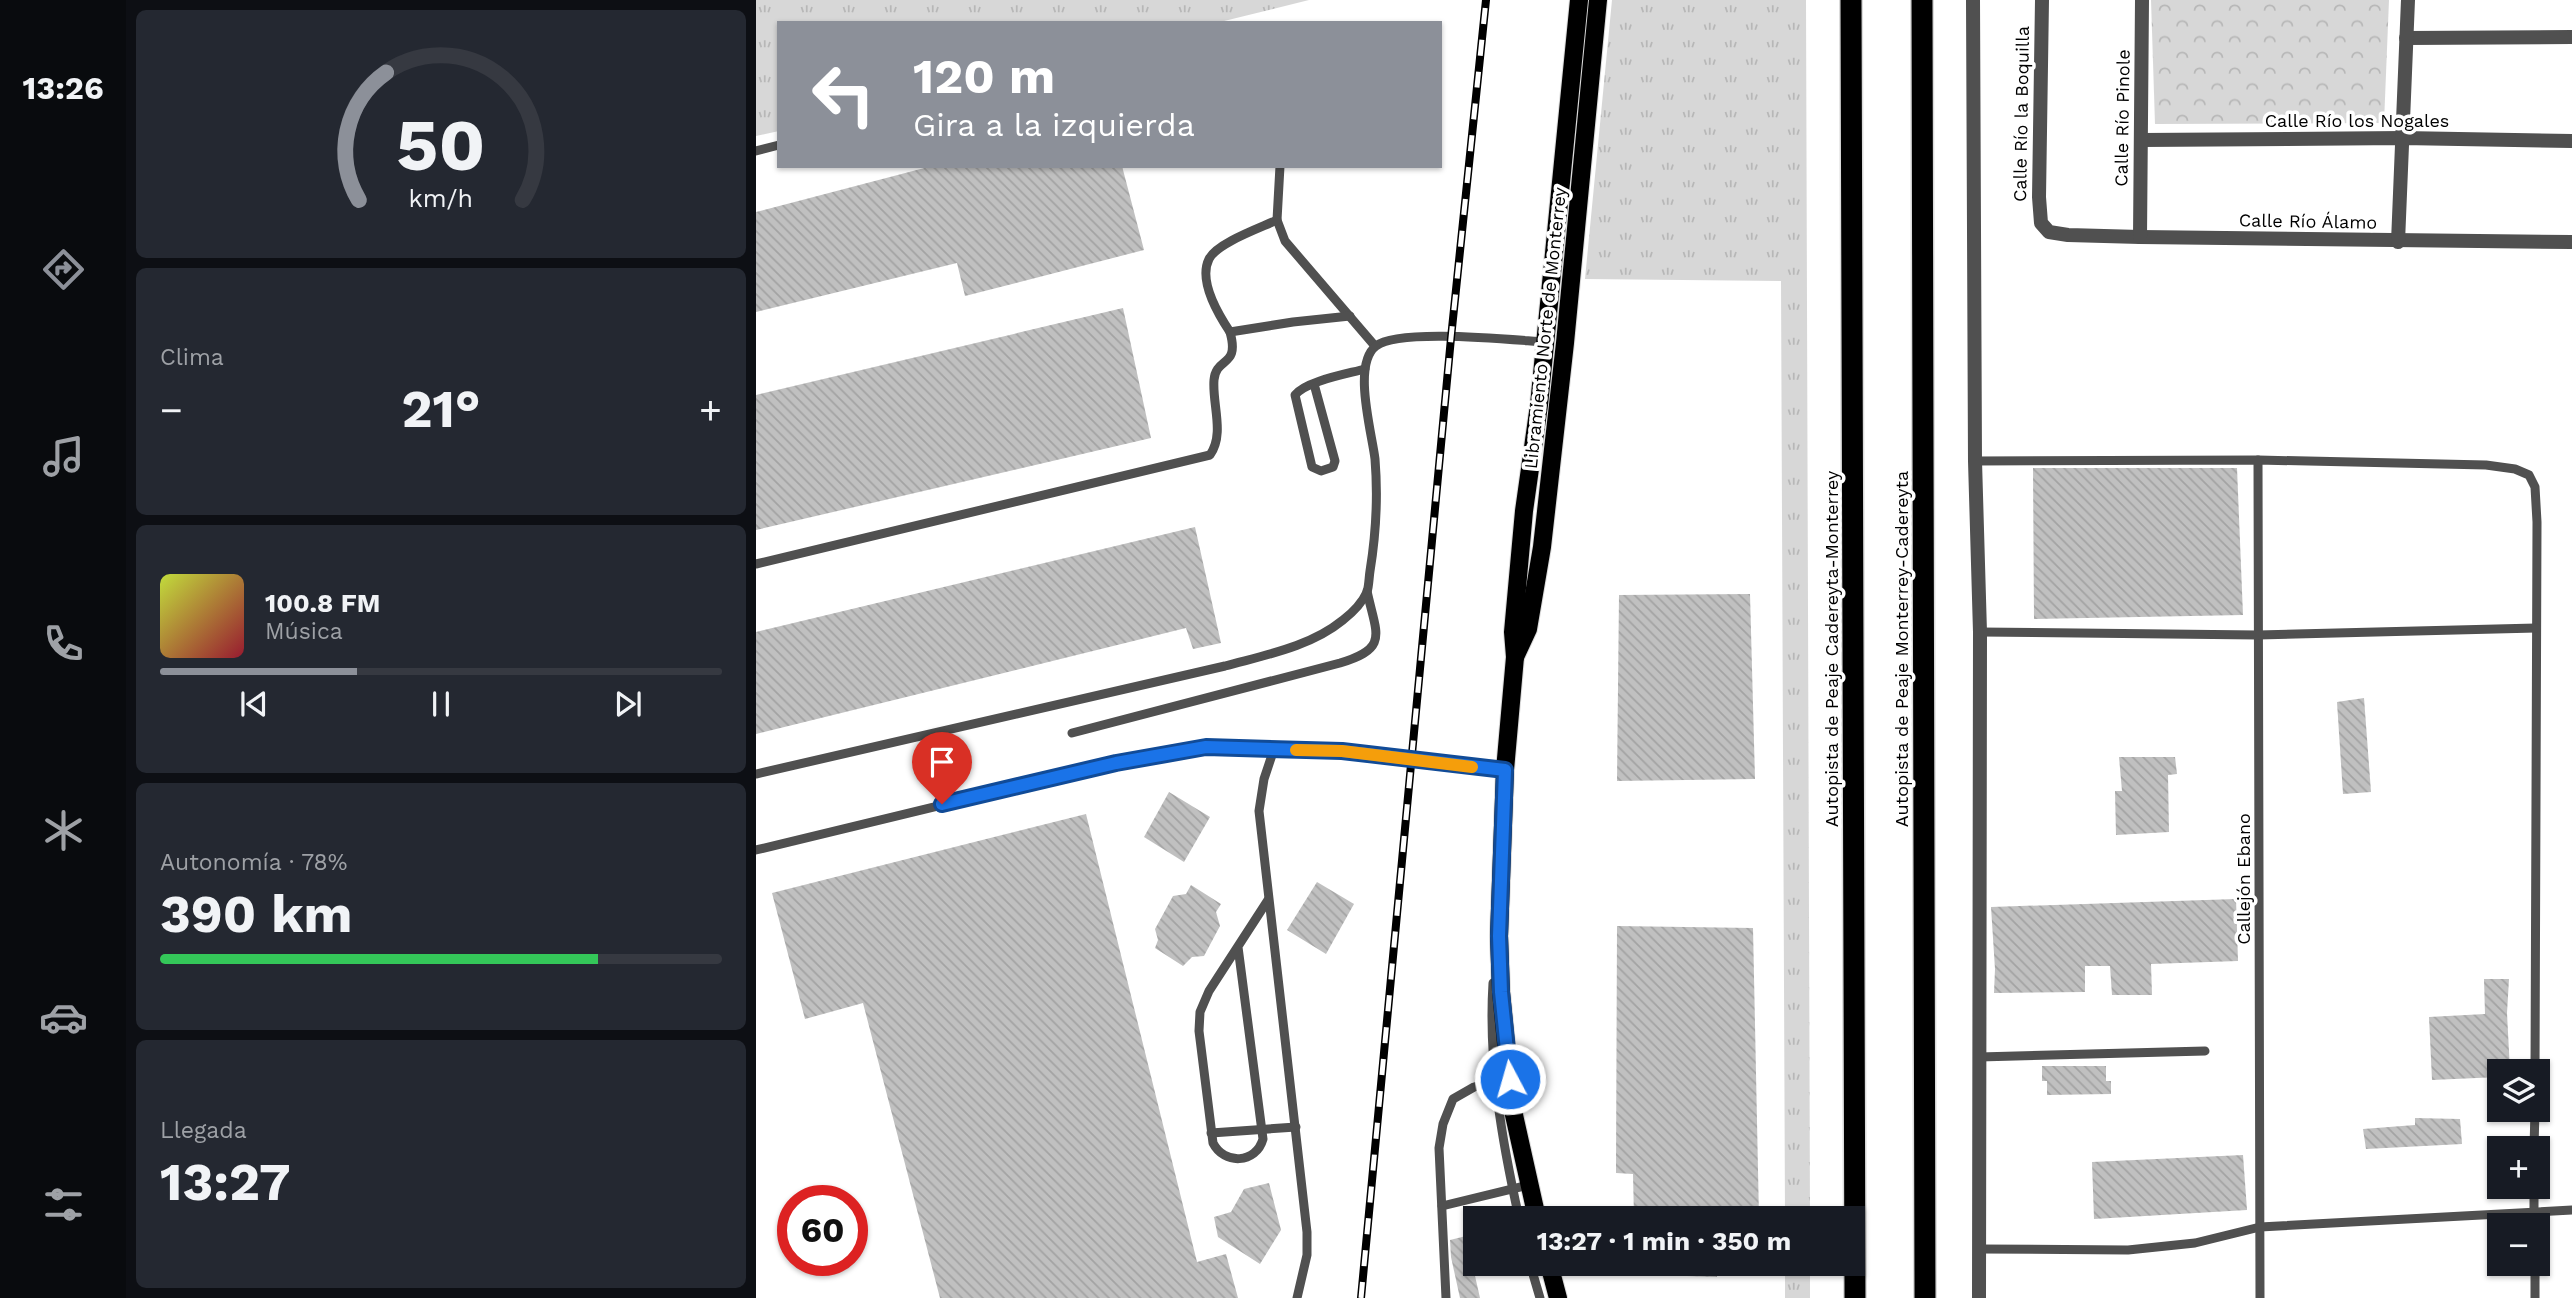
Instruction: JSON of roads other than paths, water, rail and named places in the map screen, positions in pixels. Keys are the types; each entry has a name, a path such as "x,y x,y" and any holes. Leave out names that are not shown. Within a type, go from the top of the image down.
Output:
{"highway":[{"name":"Autopista de Peaje Cadereyta-Monterrey","path":"1851,0 1855,1298"},
{"name":"Autopista de Peaje Monterrey-Cadereyta","path":"1922,0 1925,1298"}],"main road":[{"name":"Libramiento Norte de Monterrey","path":"1531,1206 1521,1187 1512,1106 1503,1079 1499,936 1505,770 1515,657 1513,632 1524,511 1545,342 1579,0"},
{"name":"Libramiento Norte de Monterrey","path":"1515,657 1528,629 1533,609 1548,499 1598,0"},
{"path":"1548,499 1548,368 1545,342 1557,308 1570,212 1582,166"},
{"path":"1552,1276 1558,1298"}],"street":[{"path":"1973,0 1976,461 1980,632 1979,1298"},
{"name":"Calle Río la Boquilla","path":"2042,0 2039,213 2044,229"},
{"name":"Calle Río Pinole","path":"2140,237 2142,0"},
{"path":"2398,242 2408,0"},
{"path":"2406,38 2572,37"},
{"name":"Calle Río los Nogales","path":"2142,140 2403,138 2572,141"},
{"name":"Calle Río Álamo","path":"2044,229 2056,234 2140,237 2572,242"}],"lane":[{"path":"756,151 777,146"},
{"path":"1280,168 1276,220 1285,241 1376,346"},
{"path":"756,564 1210,455 1216,446 1217,432 1214,380 1217,371 1232,356 1234,345 1209,293 1209,259 1220,248 1276,220"},
{"path":"1230,332 1350,316"},
{"path":"1072,733 1340,663 1370,651 1376,638 1367,591 1374,549 1376,504 1375,460 1366,405 1365,369 1368,356 1376,346 1403,337 1545,342"},
{"path":"1314,384 1335,461 1333,467 1321,471 1312,467 1295,395 1301,388 1314,384 1365,369"},
{"path":"1976,461 2258,460 2486,465 2524,471 2532,481 2536,496 2535,1059"},
{"name":"Callejón Ebano","path":"2258,460 2260,1298"},
{"path":"756,774 1274,653 1306,642 1327,631 1358,606 1367,591"},
{"path":"1980,632 2258,635 2536,628"},
{"path":"756,850 1151,755 1206,747 1342,751 1505,770"},
{"path":"1274,749 1264,779 1259,811 1296,1127 1307,1255 1297,1298"},
{"path":"1238,947 1263,1130 1261,1148 1255,1154 1231,1159 1222,1155 1213,1143 1199,1031 1200,1012 1209,991 1268,900"},
{"path":"1979,1057 2205,1051"},
{"path":"1446,1298 1439,1148 1443,1124 1453,1099 1474,1087 1503,1079"},
{"path":"1211,1133 1296,1127"},
{"path":"1442,1206 1521,1187 1520,1206"},
{"path":"2534,1199 2534,1213 2572,1210"},
{"path":"1979,1250 2128,1250 2195,1243 2260,1227 2487,1215"},
{"path":"1533,1276 1539,1298"},
{"path":"2535,1276 2535,1298"}],"railway":[{"path":"1361,1298 1451,338 1486,0"}]}
